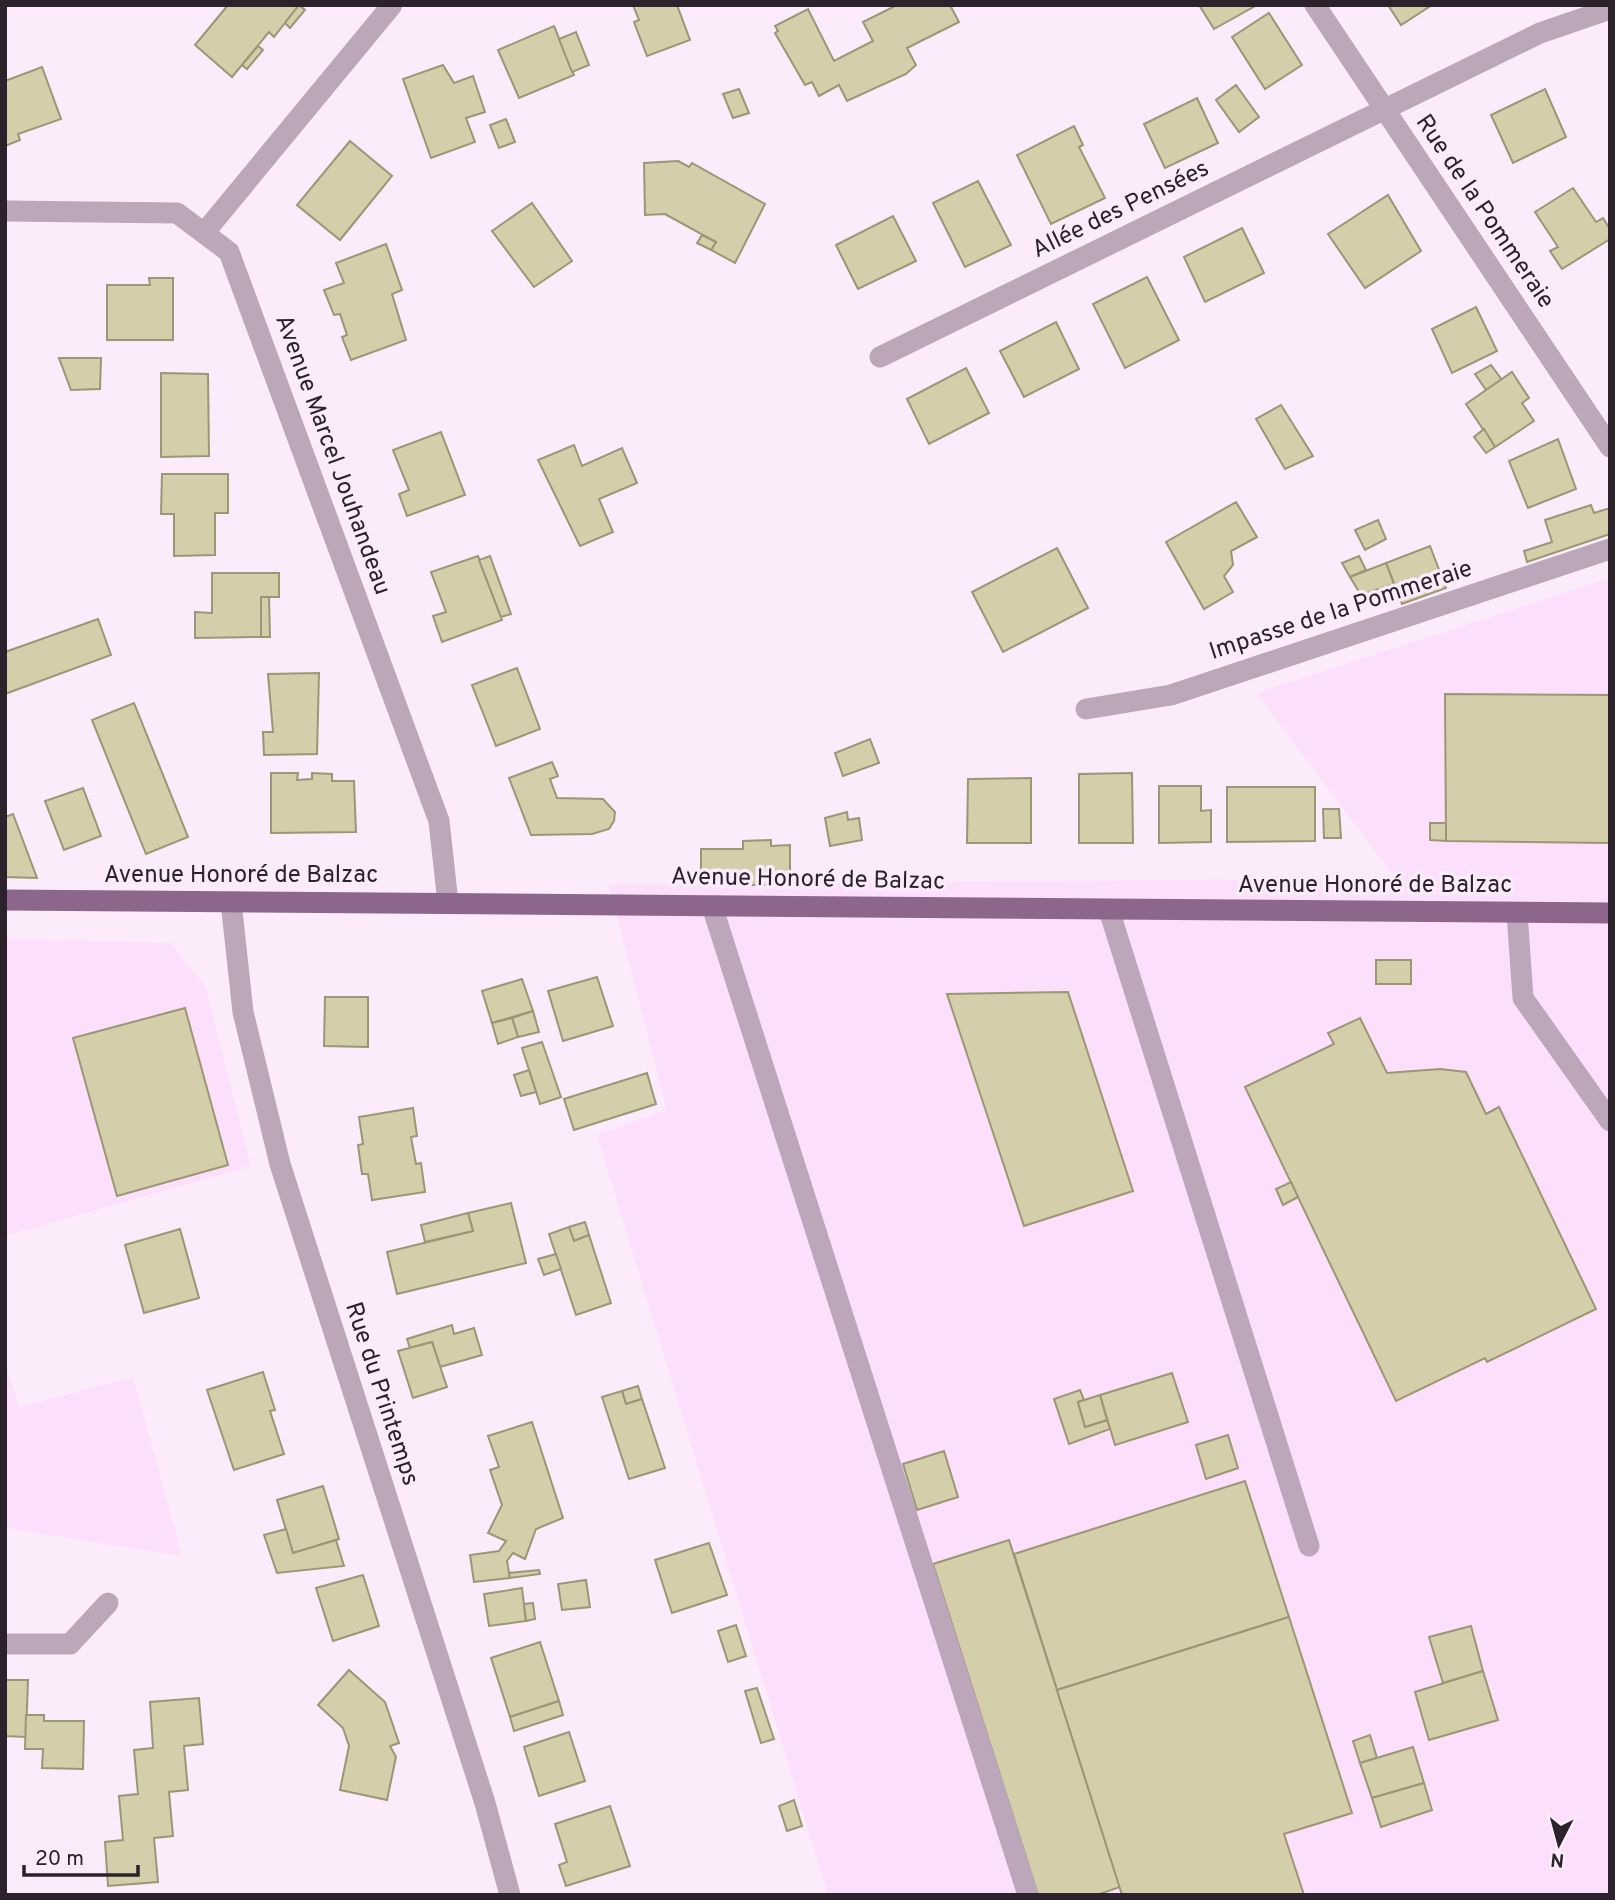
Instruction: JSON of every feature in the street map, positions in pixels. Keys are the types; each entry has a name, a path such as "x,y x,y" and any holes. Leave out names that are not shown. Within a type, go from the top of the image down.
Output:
{"main road":[{"name":"Avenue Honoré de Balzac","path":"5,900 1610,913"}],"street":[{"path":"204,233 392,5"},
{"name":"Rue de la Pommeraie","path":"1315,5 1610,447"},
{"name":"Allée des Pensées","path":"880,357 1540,33 1610,9"},
{"name":"Avenue Marcel Jouhandeau","path":"5,211 177,213 229,252 439,821 448,904"},
{"name":"Impasse de la Pommeraie","path":"1086,709 1171,695 1610,549"},
{"name":"Rue du Printemps","path":"231,902 243,1012 280,1164 485,1803 510,1895"},
{"path":"712,906 1028,1895"},
{"path":"1109,910 1309,1546"},
{"path":"1517,913 1523,998 1610,1121"},
{"path":"5,1644 70,1644 108,1603"}],"shaded area":[{"path":"1610,578 1610,1895 828,1895 597,1135 667,1110 609,885 1395,878 1256,693"},
{"path":"5,939 170,943 205,986 251,1166 5,1236"},
{"path":"5,1363 19,1407 133,1377 182,1556 5,1528"}],"building":[{"path":"228,5 299,5 274,37 269,32 232,77 195,45"},
{"path":"299,5 305,10 290,28 285,23"},
{"path":"633,5 677,5 690,40 647,56 634,22 639,20"},
{"path":"897,5 950,5 959,22 907,48 916,65 906,74 847,101 839,85 819,96 812,82 805,85 775,33 778,31 775,26 808,9 834,61 873,41 863,22"},
{"path":"1199,5 1257,5 1214,29"},
{"path":"1388,5 1432,5 1401,25"},
{"path":"1269,13 1302,65 1265,89 1232,37"},
{"path":"554,26 574,75 519,98 498,50"},
{"path":"576,32 589,65 572,72 559,39"},
{"path":"258,46 263,50 247,69 242,65"},
{"path":"443,65 454,83 473,76 485,112 466,118 475,142 431,158 403,79"},
{"path":"42,67 61,119 18,134 20,140 5,146 5,81"},
{"path":"1236,85 1259,117 1239,132 1216,100"},
{"path":"739,89 749,113 733,118 723,94"},
{"path":"1545,89 1566,137 1513,163 1491,115"},
{"path":"1197,98 1218,143 1165,168 1144,124"},
{"path":"506,119 515,142 499,148 490,125"},
{"path":"1074,126 1083,145 1079,147 1105,198 1051,224 1017,155"},
{"path":"350,141 392,176 340,240 297,205"},
{"path":"678,161 689,167 692,163 765,204 735,263 711,250 716,242 665,214 645,215 644,163"},
{"path":"978,181 1011,245 965,267 933,203"},
{"path":"1573,188 1596,222 1603,218 1610,229 1610,239 1562,269 1550,251 1558,247 1535,212"},
{"path":"1388,195 1421,251 1365,288 1328,234"},
{"path":"532,203 572,261 534,287 492,231"},
{"path":"893,216 916,261 858,289 836,245"},
{"path":"1242,228 1264,273 1205,302 1184,257"},
{"path":"702,235 716,242 711,250 697,243"},
{"path":"386,244 402,290 392,294 406,340 351,360 342,337 347,335 340,314 334,315 324,290 344,283 336,263"},
{"path":"1147,277 1179,340 1125,368 1093,304"},
{"path":"149,278 173,278 173,340 107,340 107,285 150,285"},
{"path":"1476,307 1497,351 1452,373 1432,329"},
{"path":"1056,322 1079,369 1024,397 1000,351"},
{"path":"59,358 101,358 100,389 71,390"},
{"path":"1491,365 1502,380 1486,390 1475,374"},
{"path":"966,368 989,413 929,444 907,399"},
{"path":"1512,372 1529,398 1522,403 1534,421 1495,447 1466,404"},
{"path":"161,373 208,374 209,456 161,457"},
{"path":"1281,405 1313,456 1285,469 1256,419"},
{"path":"1484,429 1495,447 1486,453 1474,437"},
{"path":"441,432 465,495 407,516 399,494 409,490 393,450"},
{"path":"1558,439 1576,489 1528,508 1509,461"},
{"path":"574,445 582,466 622,448 637,483 599,499 613,532 580,546 538,460"},
{"path":"162,474 228,474 228,513 215,513 215,555 174,556 174,514 161,514"},
{"path":"1236,502 1257,537 1231,551 1233,565 1224,576 1233,592 1204,609 1166,542"},
{"path":"1591,505 1594,513 1610,508 1610,534 1527,562 1524,551 1552,542 1545,520"},
{"path":"1378,520 1386,539 1365,550 1355,530"},
{"path":"1430,546 1446,588 1402,604 1386,563"},
{"path":"1057,548 1088,608 1003,652 972,592"},
{"path":"478,556 502,620 442,642 433,616 446,612 431,572"},
{"path":"490,556 511,614 501,617 479,560"},
{"path":"1359,556 1366,570 1350,577 1342,563"},
{"path":"1386,563 1394,584 1361,595 1350,577"},
{"path":"212,573 279,573 279,597 261,597 261,637 195,638 195,612 212,613"},
{"path":"261,597 269,597 270,637 261,637"},
{"path":"98,619 111,655 5,694 5,652"},
{"path":"517,668 540,729 496,746 472,685"},
{"path":"319,673 317,754 264,755 263,732 273,732 268,674"},
{"path":"1445,694 1610,695 1610,843 1446,841"},
{"path":"134,703 188,837 146,854 92,720"},
{"path":"870,739 879,763 843,776 835,753"},
{"path":"552,762 558,776 550,779 557,798 603,799 615,812 609,829 592,834 531,835 509,778"},
{"path":"271,773 298,773 297,780 312,779 312,773 332,774 332,781 354,781 356,832 271,833"},
{"path":"1132,773 1133,843 1079,843 1079,774"},
{"path":"1031,778 1031,843 967,843 968,779"},
{"path":"1159,786 1201,786 1201,811 1211,810 1211,842 1159,843"},
{"path":"1227,787 1315,787 1315,841 1227,842"},
{"path":"83,788 101,836 64,850 45,801"},
{"path":"1323,809 1339,809 1341,838 1324,838"},
{"path":"847,812 848,820 859,818 862,840 830,846 825,818"},
{"path":"13,814 37,878 5,877 5,817"},
{"path":"1430,823 1446,823 1446,841 1430,840"},
{"path":"771,840 771,846 790,845 790,885 701,885 701,849 743,849 743,841"},
{"path":"1376,960 1411,960 1411,984 1376,984"},
{"path":"597,977 613,1026 563,1041 548,991"},
{"path":"522,979 533,1011 492,1023 482,991"},
{"path":"1068,992 1133,1191 1024,1226 947,994"},
{"path":"325,997 368,997 368,1047 324,1046"},
{"path":"185,1008 228,1165 117,1196 73,1038"},
{"path":"533,1011 539,1032 518,1037 512,1018"},
{"path":"512,1018 518,1037 498,1044 492,1023"},
{"path":"1360,1018 1387,1073 1440,1069 1466,1072 1486,1114 1499,1107 1596,1309 1487,1362 1485,1358 1396,1401 1245,1087 1334,1044 1328,1033"},
{"path":"542,1042 561,1097 540,1104 522,1048"},
{"path":"529,1070 536,1092 521,1096 514,1075"},
{"path":"647,1073 656,1104 574,1130 564,1099"},
{"path":"413,1108 417,1136 411,1137 416,1164 421,1163 425,1192 372,1200 368,1174 362,1174 358,1145 363,1144 359,1117"},
{"path":"1291,1182 1298,1197 1283,1205 1276,1189"},
{"path":"511,1203 526,1263 397,1294 387,1252 473,1231 468,1213"},
{"path":"468,1213 473,1231 425,1242 421,1225"},
{"path":"585,1222 589,1235 574,1241 569,1227"},
{"path":"569,1227 574,1241 589,1235 611,1303 576,1315 549,1234"},
{"path":"180,1229 199,1298 144,1313 125,1245"},
{"path":"556,1254 561,1269 544,1275 538,1259"},
{"path":"452,1325 454,1334 474,1328 482,1355 440,1367 432,1342 410,1348 407,1339"},
{"path":"432,1342 447,1387 413,1398 398,1351"},
{"path":"263,1372 275,1410 270,1411 284,1454 234,1470 207,1390"},
{"path":"1172,1373 1188,1422 1115,1445 1100,1395"},
{"path":"638,1386 642,1399 626,1404 622,1391"},
{"path":"1080,1390 1084,1400 1078,1402 1085,1427 1107,1420 1110,1429 1069,1444 1054,1399"},
{"path":"622,1391 626,1404 642,1399 665,1468 629,1479 602,1397"},
{"path":"1100,1395 1107,1420 1085,1427 1078,1402"},
{"path":"532,1422 563,1518 536,1529 525,1559 513,1553 507,1561 510,1578 474,1582 470,1555 499,1551 506,1541 488,1533 502,1505 490,1470 499,1467 488,1436"},
{"path":"1228,1435 1238,1468 1206,1479 1196,1445"},
{"path":"944,1451 958,1497 917,1510 903,1464"},
{"path":"1245,1481 1289,1617 1057,1690 1014,1554"},
{"path":"323,1486 339,1539 293,1553 277,1500"},
{"path":"286,1529 293,1553 336,1540 344,1566 277,1573 264,1535"},
{"path":"1009,1540 1120,1887 1097,1895 1038,1895 933,1564"},
{"path":"709,1543 727,1595 672,1613 655,1560"},
{"path":"539,1570 540,1574 510,1578 509,1573"},
{"path":"363,1575 379,1626 333,1641 316,1588"},
{"path":"586,1580 590,1607 562,1610 558,1584"},
{"path":"522,1588 526,1621 489,1626 484,1594"},
{"path":"533,1603 535,1619 526,1621 524,1604"},
{"path":"1289,1617 1352,1813 1284,1834 1304,1895 1122,1895 1057,1690"},
{"path":"736,1625 746,1656 728,1662 718,1631"},
{"path":"1471,1626 1483,1671 1443,1683 1429,1637"},
{"path":"540,1642 559,1701 510,1717 491,1658"},
{"path":"349,1670 385,1702 399,1743 390,1746 396,1757 387,1800 340,1790 349,1746 343,1728 318,1705"},
{"path":"1483,1671 1498,1720 1429,1740 1415,1692"},
{"path":"5,1680 28,1680 26,1737 5,1736"},
{"path":"757,1688 774,1739 761,1743 745,1691"},
{"path":"199,1698 203,1744 184,1746 188,1790 169,1792 173,1836 154,1838 158,1882 108,1886 105,1842 123,1840 119,1796 138,1794 134,1750 153,1748 150,1702"},
{"path":"559,1701 563,1715 514,1731 510,1717"},
{"path":"26,1715 44,1715 44,1721 84,1721 83,1769 42,1768 43,1749 25,1749"},
{"path":"569,1732 585,1781 539,1796 524,1747"},
{"path":"1370,1735 1377,1758 1360,1763 1353,1741"},
{"path":"1413,1747 1424,1783 1372,1798 1360,1763"},
{"path":"1424,1783 1432,1810 1381,1827 1372,1798"},
{"path":"794,1800 802,1826 787,1831 779,1806"},
{"path":"610,1806 630,1866 566,1886 559,1865 567,1862 555,1824"}]}
